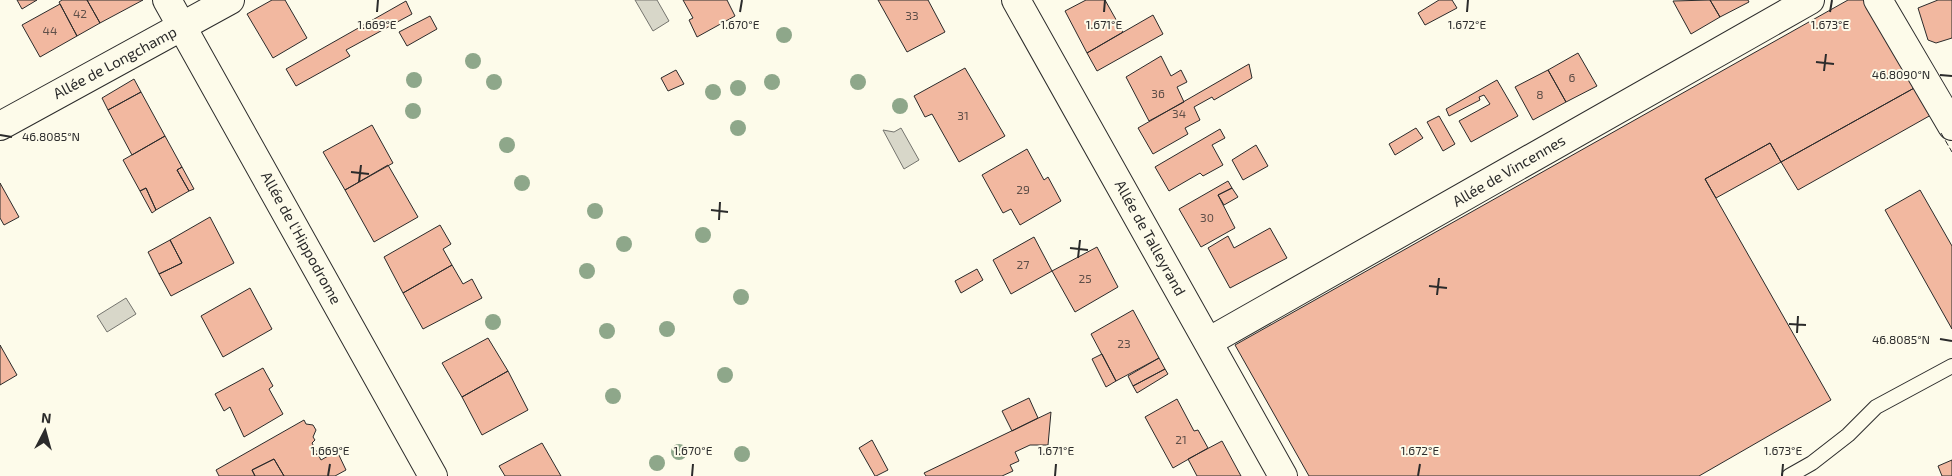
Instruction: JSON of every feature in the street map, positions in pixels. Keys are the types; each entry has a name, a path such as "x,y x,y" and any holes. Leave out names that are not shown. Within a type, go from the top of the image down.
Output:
{"street":[{"name":"Allée de l'Hippodrome","path":"167,0 434,476"},
{"name":"Allée de Longchamp","path":"0,126 230,0"},
{"name":"Allée de Talleyrand","path":"1016,0 1283,476"},
{"name":"Allée de Vincennes","path":"1208,342 1810,0"},
{"path":"1878,0 1952,126"}],"lane":[{"path":"1789,476 1812,463 1848,435 1876,407 1952,366"}],"shaded area":[{"path":"635,0 657,0 669,21 653,31"},
{"path":"901,128 919,160 904,169 883,130 894,132"},
{"path":"126,298 136,314 107,332 97,316"}],"building":[{"path":"17,0 37,0 22,9"},
{"path":"62,0 87,0 100,23 77,36 59,2"},
{"path":"87,0 143,0 100,23"},
{"path":"272,0 285,0 307,38 273,58 247,14"},
{"path":"683,0 727,0 735,16 697,37 689,20 693,18"},
{"path":"878,0 928,0 945,32 907,52"},
{"path":"1086,0 1105,0 1123,32 1087,53 1065,11"},
{"path":"1439,0 1452,0 1457,8 1425,25 1418,13"},
{"path":"1710,0 1748,0 1749,2 1720,17"},
{"path":"1710,0 1720,17 1691,34 1673,1"},
{"path":"1848,0 1866,0 1916,87 1781,162 1770,143 1705,179 1831,400 1699,476 1309,476 1235,345"},
{"path":"1938,0 1952,0 1952,38 1936,43 1928,40 1918,8"},
{"path":"406,1 412,14 346,50 350,56 296,86 286,69"},
{"path":"60,4 77,36 40,57 22,25"},
{"path":"1153,15 1163,34 1097,71 1087,53"},
{"path":"430,16 437,29 407,46 399,32"},
{"path":"1578,53 1597,86 1566,102 1548,70"},
{"path":"1161,56 1171,76 1181,70 1187,82 1177,87 1184,102 1149,121 1126,77"},
{"path":"1249,64 1252,78 1214,100 1212,97 1194,107 1200,120 1185,128 1188,134 1153,154 1138,128"},
{"path":"965,68 1005,136 959,162 932,114 925,117 914,96"},
{"path":"676,70 684,84 668,91 661,78"},
{"path":"1548,70 1566,102 1533,120 1515,87"},
{"path":"134,79 141,92 108,110 102,98"},
{"path":"1497,80 1518,116 1471,142 1459,121 1490,104 1484,95 1479,97 1480,100 1449,116 1446,109"},
{"path":"1916,87 1931,115 1798,190 1781,162"},
{"path":"141,92 165,136 132,155 108,110"},
{"path":"1439,116 1455,144 1443,151 1427,122"},
{"path":"372,125 393,163 345,190 323,152"},
{"path":"1416,128 1423,138 1395,155 1389,144"},
{"path":"1220,129 1225,138 1212,145 1223,165 1203,176 1200,173 1169,191 1155,167"},
{"path":"165,136 182,167 177,170 189,191 156,210 146,188 140,191 123,160"},
{"path":"1770,143 1781,162 1716,198 1705,179"},
{"path":"1256,145 1268,166 1243,180 1232,160"},
{"path":"1027,149 1044,180 1048,177 1061,201 1020,225 1011,209 1003,213 982,175"},
{"path":"388,165 418,217 374,242 345,190"},
{"path":"182,167 194,189 189,191 177,170"},
{"path":"1228,181 1232,188 1218,195 1235,228 1201,247 1179,209"},
{"path":"0,183 19,217 4,225 0,218"},
{"path":"146,188 156,210 152,213 140,191"},
{"path":"1232,188 1238,197 1224,205 1218,195"},
{"path":"1920,190 1952,246 1952,329 1885,210"},
{"path":"210,217 234,263 171,296 159,274 182,263 170,240"},
{"path":"440,225 451,244 443,249 452,265 403,293 384,257"},
{"path":"1270,228 1287,258 1230,288 1208,248 1228,236 1234,248"},
{"path":"1034,237 1052,271 1011,294 993,260"},
{"path":"170,240 182,263 159,274 148,252"},
{"path":"1097,247 1118,287 1075,312 1052,271"},
{"path":"452,265 463,284 472,279 482,298 423,329 403,293"},
{"path":"977,269 983,280 961,293 955,281"},
{"path":"250,288 272,329 223,357 201,316"},
{"path":"1133,310 1159,358 1116,381 1091,334"},
{"path":"488,338 508,371 462,397 442,363"},
{"path":"0,345 17,375 0,385"},
{"path":"1102,354 1116,381 1106,387 1092,359"},
{"path":"1159,358 1165,369 1133,386 1128,376"},
{"path":"263,368 273,386 269,389 283,414 244,437 230,407 224,411 215,394"},
{"path":"1165,369 1168,374 1137,393 1133,386"},
{"path":"508,371 528,410 482,435 462,397"},
{"path":"1029,398 1038,418 1012,431 1002,411"},
{"path":"1177,399 1194,431 1198,430 1208,448 1173,468 1145,417"},
{"path":"1051,412 1048,445 1030,445 1015,452 1019,461 1010,465 1013,471 1002,476 926,476 924,473"},
{"path":"304,420 306,424 313,425 316,430 313,437 315,440 312,443 321,460 337,451 346,470 335,476 284,476 274,459 252,470 255,476 219,476 216,470"},
{"path":"872,440 888,470 876,476 859,448"},
{"path":"1222,441 1241,476 1197,476 1188,459"},
{"path":"542,443 561,476 505,476 499,466"},
{"path":"274,459 284,476 255,476 252,470"},
{"path":"1952,460 1952,476 1942,476 1938,466"}],"fence":[{"path":"1941,133 1952,152"}]}
